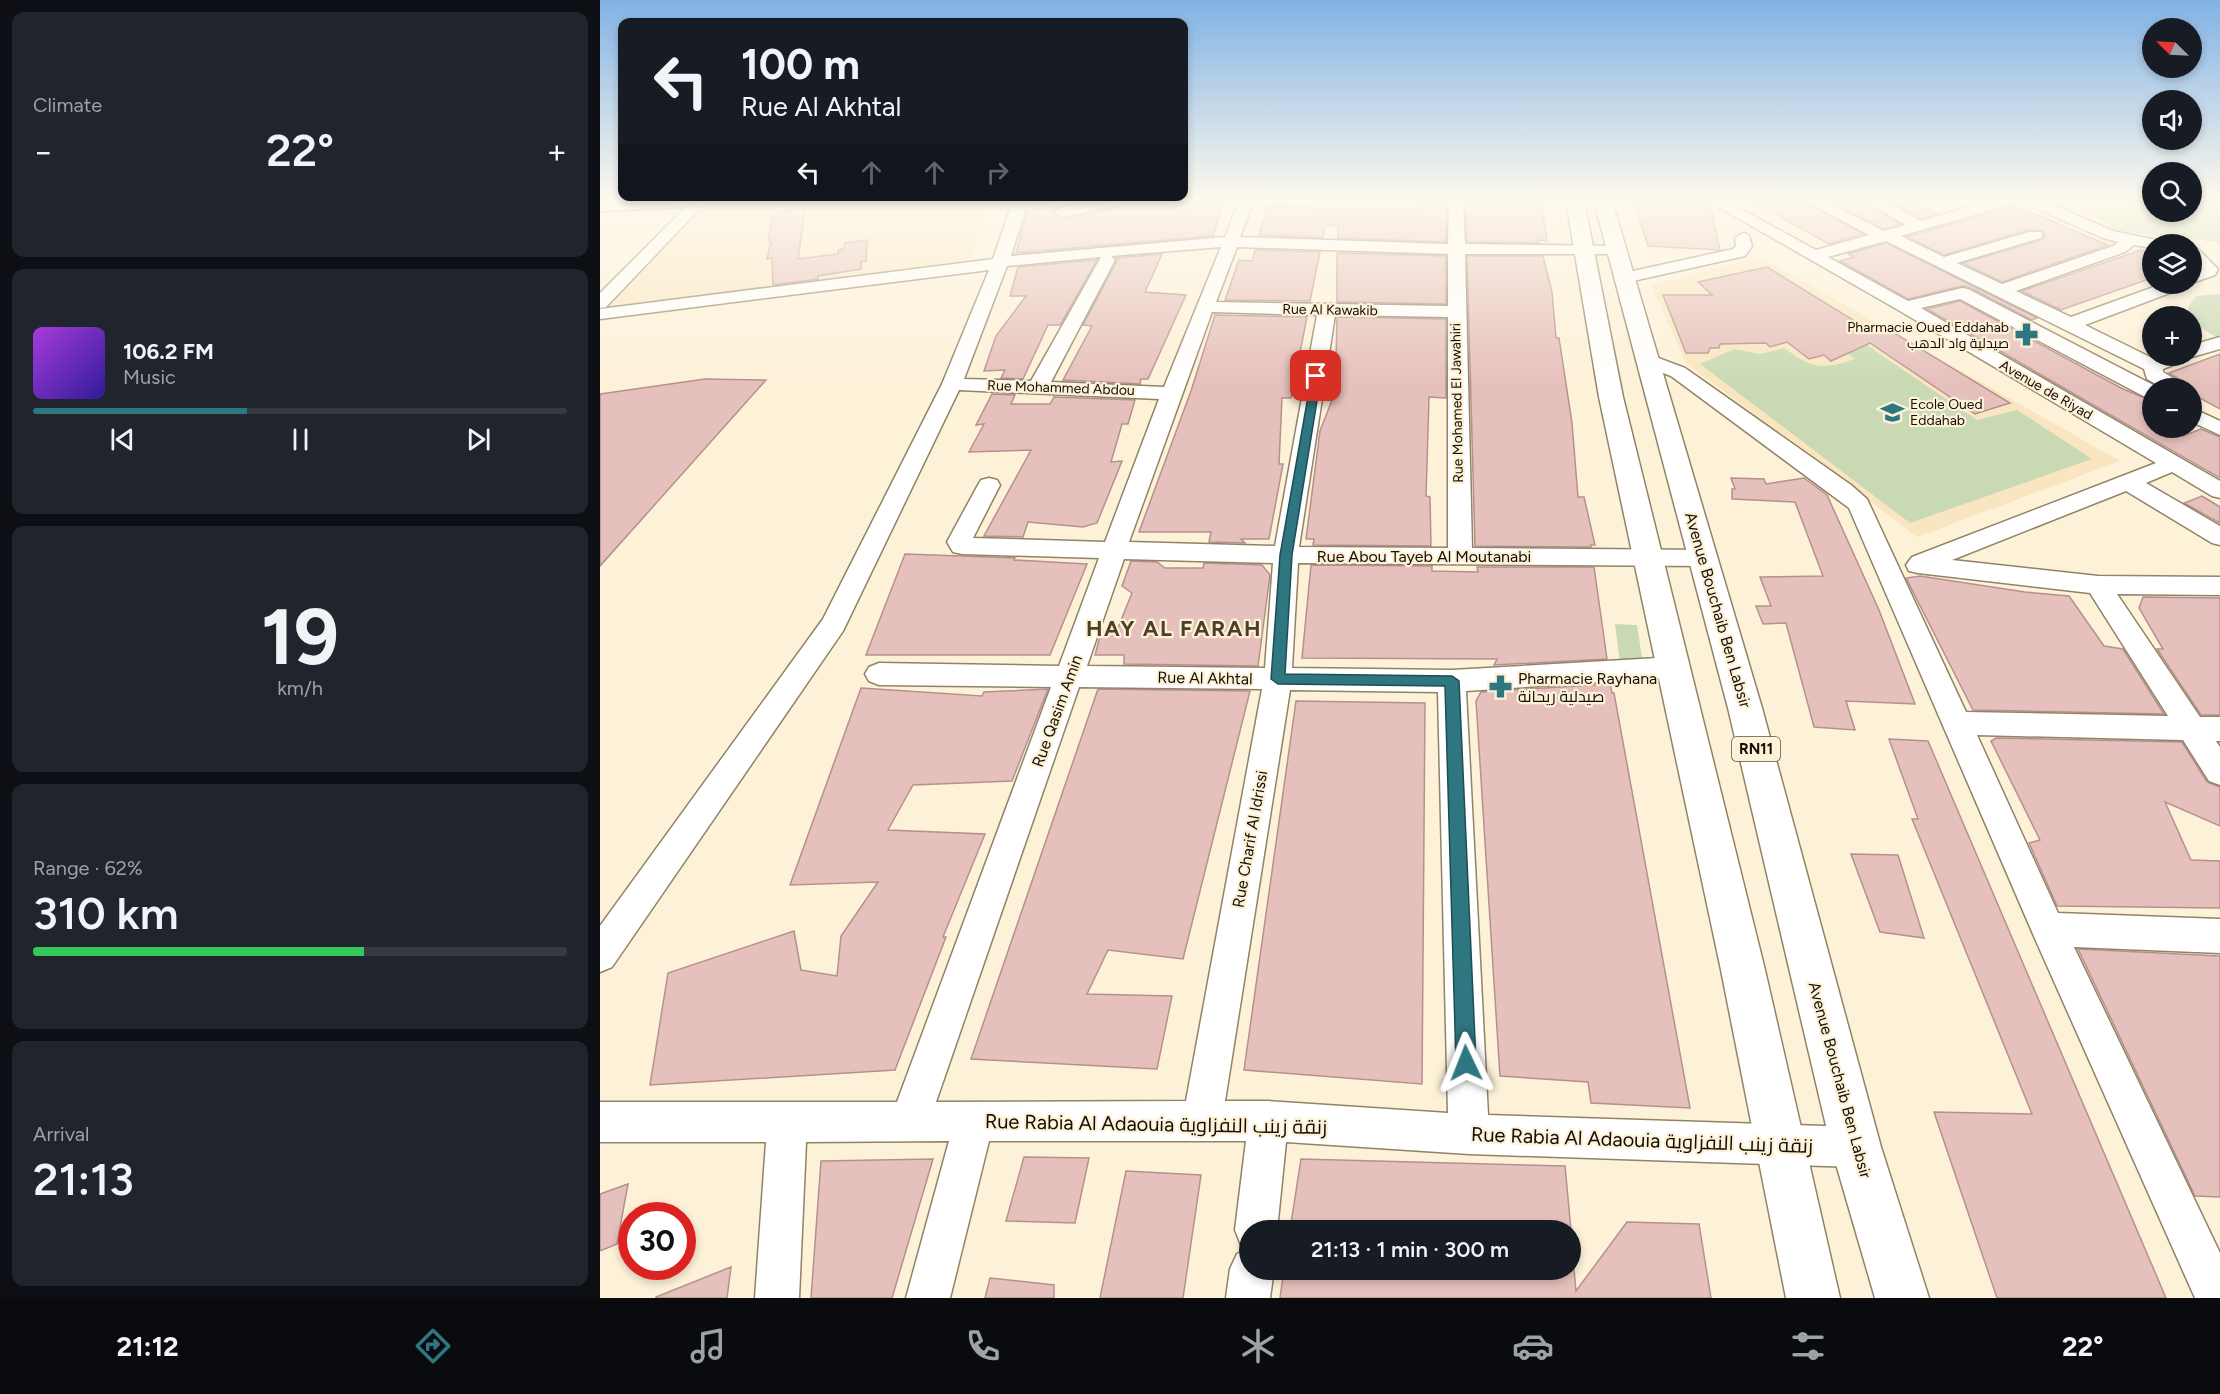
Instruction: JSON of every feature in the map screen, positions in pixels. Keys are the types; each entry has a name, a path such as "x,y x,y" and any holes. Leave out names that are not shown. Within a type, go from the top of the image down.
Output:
{"main road":[{"name":"Avenue Bouchaib Ben Labsir","path":"1604,262 1611,397 1743,970 1813,1298"},
{"name":"Avenue Bouchaib Ben Labsir","path":"1605,262 1646,360 1704,558 1745,708 1856,1147 1902,1298"}],"street":[{"path":"600,303 641,262"},
{"path":"600,955 834,624 952,384 995,262"},
{"path":"600,314 1032,262"},
{"path":"993,266 1077,262"},
{"path":"1038,387 1106,262"},
{"name":"Rue Qasim Amin","path":"909,1122 1171,393 1222,262"},
{"name":"Rue Mohamed El Jawahiri","path":"1458,262 1456,312 1460,557"},
{"name":"Avenue de Riyad","path":"1838,262 1906,307 2219,489"},
{"path":"1943,262 2142,360"},
{"path":"2002,290 2083,262"},
{"path":"2202,274 2211,269 2203,262"},
{"path":"1906,307 1962,294 2142,388"},
{"path":"2070,324 2150,294"},
{"name":"Rue Al Kawakib","path":"1204,307 1456,312"},
{"name":"Rue Charif Al Idrissi","path":"1202,1121 1278,679 1286,555 1327,309"},
{"path":"2202,347 2220,343"},
{"path":"1646,360 1678,372 1853,498 1904,568 1958,723 2048,929 2216,1288"},
{"path":"2153,366 2154,375 2159,378"},
{"name":"Rue Mohammed Abdou","path":"952,384 1171,393"},
{"path":"2202,403 2218,406"},
{"path":"2202,419 2220,429"},
{"path":"1904,568 2174,464"},
{"path":"2128,482 2220,537"},
{"name":"Rue Abou Tayeb Al Moutanabi","path":"989,485 959,542 962,546 1286,555 1704,558"},
{"path":"1904,568 2098,585 2220,586"},
{"path":"2098,585 2220,772"},
{"name":"Rue Al Akhtal","path":"879,674 1452,681 1675,668"},
{"path":"1452,681 1469,1134"},
{"path":"1958,723 2220,729"},
{"path":"2048,929 2220,936"},
{"path":"1257,1220 1268,1121"},
{"name":"Rue Rabia Al Adaouia زنقة زينب النفزاوية","path":"600,1122 1268,1121 1469,1134 1856,1147"},
{"path":"777,1298 787,1122"},
{"path":"928,1298 974,1122"},
{"path":"1248,1298 1250,1280"}],"shaded area":[{"path":"652,262 968,262 965,268 601,314"},
{"name":"Ecole Oued Eddahab","path":"1743,262 1769,262 2120,461 1917,537 1686,363 1651,285"}],"green space":[{"path":"2220,294 2220,339 2202,329 2202,306 2189,306 2196,296"},
{"path":"1846,331 1977,420 2017,410 2092,459 1910,523 1700,364 1734,349 1760,354 1784,348 1810,364 1834,365 1855,359 1823,337"},
{"path":"1615,624 1637,625 1644,671 1621,671"}],"building":[{"path":"772,262 863,262 861,262 861,269 818,276 818,279 773,285"},
{"path":"1096,262 1060,325 1048,325 1023,379 1001,378 1005,370 984,371 996,336 1026,296 1010,296 1018,267"},
{"path":"1117,262 1159,262 1145,292 1186,295 1148,379 1141,379 1140,384 1063,380 1092,326 1083,325"},
{"path":"1238,262 1318,262 1310,301 1225,300"},
{"path":"1337,262 1446,262 1446,304 1337,302"},
{"path":"1467,262 1544,262 1552,292 1556,338 1559,338 1572,423 1578,497 1584,497 1595,545 1591,547 1475,546"},
{"path":"1841,262 1923,262 2037,318 2032,320 1969,287 1962,286 1908,299"},
{"path":"1968,262 2061,262 2002,282 1963,263"},
{"path":"2107,262 2142,262 2142,282 2061,310 2022,291"},
{"path":"1767,267 1869,330 1883,326 2010,403 1975,414 1870,343 1831,361 1824,355 1809,359 1787,342 1770,347 1766,343 1720,344 1719,348 1710,348 1708,353 1686,353 1663,295 1712,295 1698,282"},
{"path":"1960,301 2123,389 2142,397 2142,433 1927,309"},
{"path":"1215,315 1307,317 1291,398 1282,398 1279,464 1283,464 1269,539 1241,539 1245,543 1209,542 1211,532 1139,532 1191,391"},
{"path":"1337,317 1446,319 1446,398 1429,397 1426,496 1430,497 1431,546 1313,545 1314,539 1306,539 1320,431 1334,395 1329,395 1336,359"},
{"path":"2220,354 2220,409 2202,399 2202,378 2177,378 2169,373 2188,366 2202,366 2202,361"},
{"path":"705,379 766,380 600,566 600,394"},
{"path":"992,394 1015,395 1011,404 1050,404 1054,397 1135,400 1128,424 1122,424 1111,462 1122,461 1097,523 1083,527 1028,522 1023,537 984,536 1031,450 969,452 984,424 976,425"},
{"path":"2202,429 2220,437 2220,478 2151,438 2202,438"},
{"path":"1731,478 1764,479 1766,484 1804,478 1827,495 1879,610 1915,704 1846,701 1855,730 1814,727 1786,623 1763,624 1756,606 1771,606 1760,577 1823,576 1795,502 1732,499 1732,489 1735,489"},
{"path":"2202,496 2220,507 2220,523 2184,503"},
{"path":"905,554 1015,558 1014,560 1087,564 1050,655 866,655"},
{"path":"1131,561 1157,562 1165,568 1203,568 1204,563 1262,565 1270,575 1258,666 1124,664 1124,655 1095,655 1101,633 1117,630 1132,593 1122,586"},
{"path":"1311,565 1432,566 1432,571 1478,572 1477,567 1594,567 1607,659 1494,665 1497,659 1302,658"},
{"path":"1920,576 2025,592 2069,596 2104,646 2123,649 2164,714 1973,710 1906,578"},
{"path":"2143,597 2220,598 2220,715 2201,715 2157,649 2163,649 2139,608"},
{"path":"1610,684 1612,693 1614,693 1690,1108 1591,1103 1588,1082 1500,1076 1476,701 1481,692"},
{"path":"861,688 982,696 984,692 1048,689 1012,781 913,785 888,830 985,834 943,937 946,937 895,1070 650,1085 668,973 794,931 801,970 837,976 841,936 878,882 790,885"},
{"path":"1098,689 1250,691 1183,959 1108,950 1087,994 1172,996 1157,1069 971,1059"},
{"path":"1296,701 1425,703 1422,1084 1244,1070"},
{"path":"1996,738 2182,742 2207,782 2220,787 2220,826 2165,802 2191,860 2220,861 2220,908 2057,906 2029,843 2040,840 1991,741"},
{"path":"1889,739 1928,741 2166,1298 1997,1298 1934,1112 2032,1114 1912,819 1918,819"},
{"path":"1851,854 1898,855 1924,938 1880,932"},
{"path":"2078,949 2220,956 2220,1197 2195,1196"},
{"path":"1024,1157 1089,1158 1075,1223 1006,1221"},
{"path":"933,1159 892,1298 811,1298 821,1161"},
{"path":"1301,1159 1565,1166 1570,1220 1292,1220"},
{"path":"1126,1171 1201,1175 1183,1298 1100,1298"},
{"path":"628,1184 625,1202 618,1202 617,1244 600,1251 600,1194"},
{"path":"1627,1222 1699,1224 1711,1298 1280,1298 1282,1280 1575,1280 1576,1291"},
{"path":"731,1267 727,1298 656,1298 656,1297"},
{"path":"990,1278 1054,1285 1054,1298 985,1298"}],"place":[{"name":"Pharmacie Oued Eddahab صيدلية واد الدهب","path":"2027,335"},
{"name":"Ecole Oued Eddahab","path":"1892,412"},
{"name":"Pharmacie Rayhana صيدلية ريحانة","path":"1500,687"}],"district":[{"name":"HAY AL FARAH","path":"1174,628"}],"route":[{"path":"1316,376 1286,555 1278,679 1452,681 1466,1063"}]}
